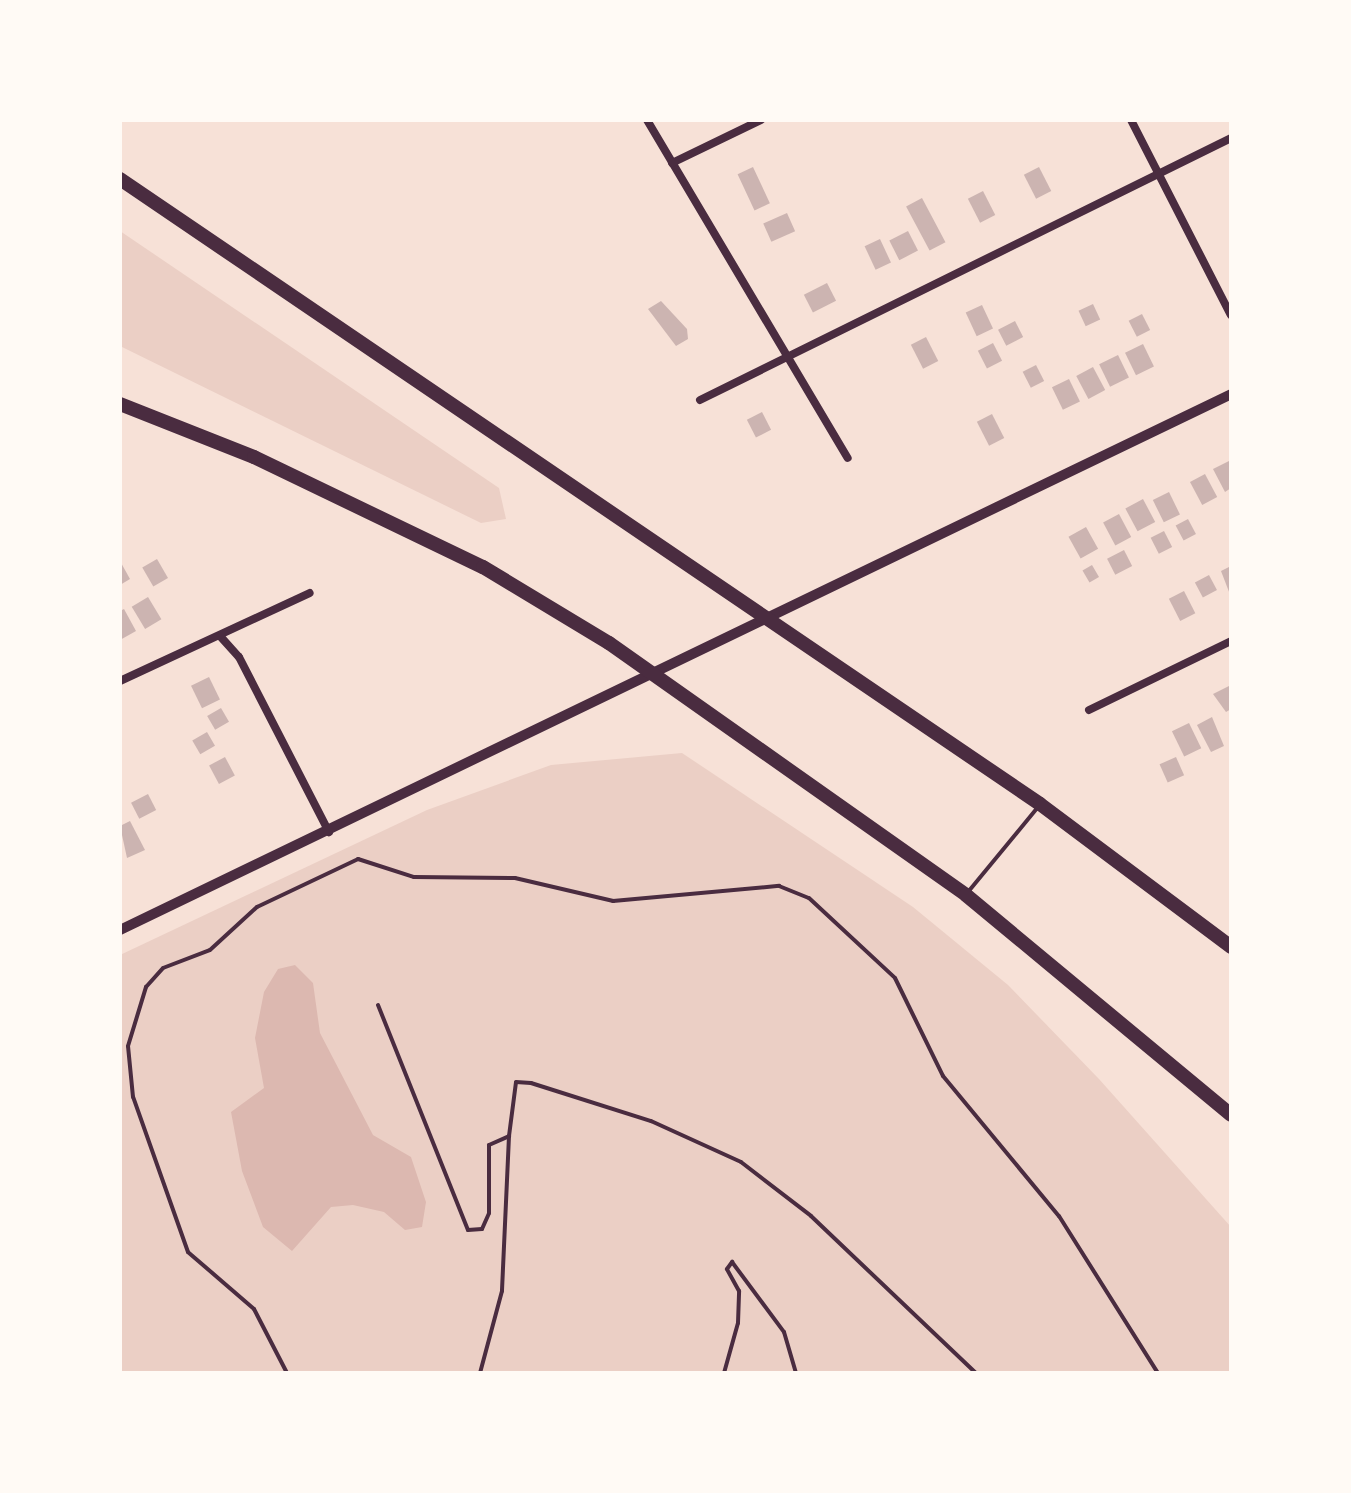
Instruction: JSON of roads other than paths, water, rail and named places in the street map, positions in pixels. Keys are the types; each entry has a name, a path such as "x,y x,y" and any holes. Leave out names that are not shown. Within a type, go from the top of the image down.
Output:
{"highway":[{"path":"120,179 1040,804 1231,947"},
{"path":"120,404 254,457 483,567 609,643 698,702 966,895 1231,1115"}],"street":[{"path":"647,120 786,359 848,458"},
{"path":"672,163 761,120"},
{"path":"1131,120 1231,315"},
{"path":"700,400 1231,138"},
{"path":"120,930 329,832 1231,394"},
{"path":"120,681 310,593"},
{"path":"220,636 239,657 329,832"},
{"path":"1089,710 1231,641"}],"lane":[{"path":"966,895 1040,804"},
{"path":"287,1373 254,1309 188,1252 133,1097 128,1046 146,987 163,968 210,950 257,907 358,859 414,877 515,878 613,901 779,886 809,898 895,978 943,1076 1059,1216 1158,1373"},
{"path":"378,1005 468,1230 482,1229 489,1213 489,1145 509,1136"},
{"path":"480,1373 502,1291 509,1136 516,1082 531,1083 651,1121 741,1162 811,1216 976,1373"},
{"path":"724,1373 739,1312 739,1291 727,1269 732,1262 784,1332 796,1373"}]}
